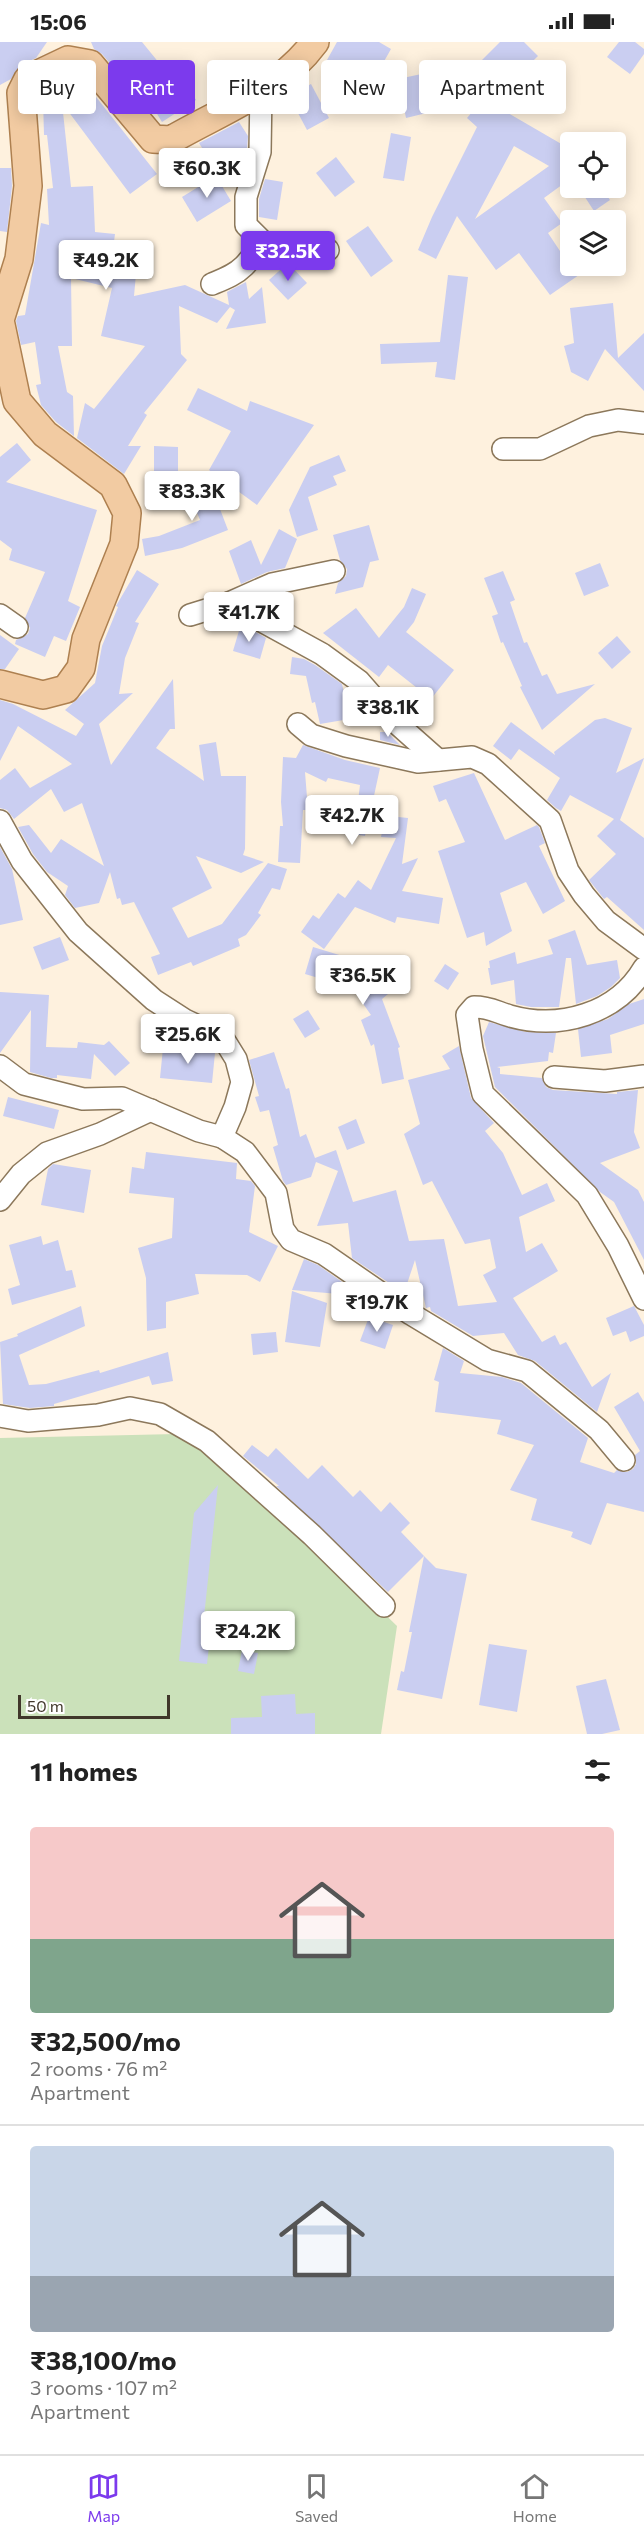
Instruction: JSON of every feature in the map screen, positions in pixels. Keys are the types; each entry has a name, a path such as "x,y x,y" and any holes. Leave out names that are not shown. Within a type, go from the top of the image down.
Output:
{"main road":[{"path":"302,60 315,42"},
{"path":"0,684 44,696 66,689 81,669 86,639 124,544 127,513 113,485 45,434 17,401 0,320 19,259 28,186 21,93 28,79 68,60 90,64 153,139 171,140 218,114"}],"street":[{"path":"261,114 260,152 246,198 246,225 266,245"},
{"path":"212,284 232,276 245,265 252,255 266,245 283,244 328,250"},
{"path":"502,449 540,449 589,426 618,420 644,423"},
{"path":"190,615 229,603 272,584 334,571"},
{"path":"229,603 322,654 359,681 394,721 438,760"},
{"path":"298,724 311,735 346,747 418,762 472,757 488,764 550,820 568,871 584,895 606,921 644,949"},
{"path":"0,821 22,861 78,932 154,1000 185,1020 223,1038 236,1059 242,1082 235,1107 222,1137"},
{"path":"644,968 636,982 618,999 597,1012 552,1022 510,1016 488,1007 474,1006 467,1015 471,1049 483,1094 586,1195 618,1246 644,1299"},
{"path":"0,1066 24,1084 83,1099 122,1098 199,1131 222,1137 245,1152 276,1193 283,1229 291,1240 324,1254 411,1314 487,1360 527,1371 599,1430 624,1460"},
{"path":"554,1077 605,1081 644,1076"},
{"path":"0,1200 21,1174 46,1153 100,1134 151,1110"},
{"path":"0,1416 28,1421 98,1415 130,1408 160,1414 207,1441 312,1535 384,1606"}],"green space":[{"path":"176,1434 245,1479 397,1626 381,1734 0,1734 0,1438"}],"building":[{"path":"0,42 47,42 36,58 18,60 18,69 11,79 0,85"},
{"path":"91,42 142,42 157,60 108,61 94,49"},
{"path":"337,42 379,42 391,49 385,60 327,60"},
{"path":"500,42 524,42 538,56 534,60 482,60"},
{"path":"619,42 635,42 644,49 644,54 630,74 607,57"},
{"path":"419,75 419,114 422,114 406,118 405,114 407,114 407,77"},
{"path":"311,84 321,103 321,114 327,114 329,118 307,130 299,114 309,114 309,85"},
{"path":"96,97 157,174 130,194 70,114 96,114"},
{"path":"43,114 63,114 71,187 93,186 95,232 115,234 110,272 136,274 134,296 185,285 229,305 227,292 246,282 249,299 262,287 266,323 226,329 235,310 230,307 217,323 179,306 181,354 187,360 144,413 147,415 128,446 141,446 124,474 77,438 85,403 94,409 145,346 101,336 112,288 71,278 72,346 58,346 67,392 73,396 74,436 56,422 41,405 36,385 41,384 35,342 21,345 16,321 18,316 25,315 41,223 49,225 47,189 53,188 47,135 44,135"},
{"path":"157,114 174,114 162,122"},
{"path":"470,114 510,114 560,143 560,186 544,198 560,220 560,224 548,233 560,251 560,276 578,276 550,295 519,253 496,270 457,216 436,259 418,250 477,127 467,118","holes":["514,146 549,166 475,219"]},
{"path":"239,122 248,136 247,149 216,170 199,143"},
{"path":"391,133 411,137 404,181 383,178"},
{"path":"336,157 355,182 335,197 316,173"},
{"path":"0,168 11,168 12,186 7,232 0,231"},
{"path":"216,176 231,201 197,222 182,197"},
{"path":"265,179 283,182 277,220 259,217 259,199"},
{"path":"586,198 609,198 610,200 593,210"},
{"path":"368,226 393,261 371,277 346,241"},
{"path":"288,263 307,283 288,300 269,280"},
{"path":"448,275 468,277 455,380 435,377 437,362 381,364 380,344 440,342"},
{"path":"613,303 618,358 644,333 644,391 605,349 588,381 571,372 564,346 574,343 570,308"},
{"path":"198,388 247,411 250,401 314,425 257,505 209,470 231,431 187,410"},
{"path":"17,443 31,460 6,482 97,510 68,601 80,607 66,641 54,636 45,657 15,644 16,640 28,634 30,628 25,618 45,572 9,560 12,549 0,540 0,457"},
{"path":"154,446 178,447 178,474 154,474"},
{"path":"339,455 346,471 333,476 337,485 308,497 318,530 297,537 289,510 310,467"},
{"path":"207,475 228,530 182,548 145,556 142,539 159,536 200,520 185,483"},
{"path":"369,525 379,560 370,562 363,587 335,594 338,583 346,576 347,569 340,560 333,535"},
{"path":"279,529 297,539 285,568 267,572 241,584 229,551 251,540 261,565"},
{"path":"600,563 609,586 584,596 575,573"},
{"path":"137,570 159,584 135,622 139,623 125,658 119,694 133,693 99,724 111,765 173,679 175,729 170,729 156,748 204,781 199,745 216,742 221,776 246,776 243,855 264,862 241,873 196,856 212,888 172,908 188,938 222,924 268,863 287,869 280,890 272,888 258,913 261,915 246,935 238,939 240,946 193,966 191,962 158,975 151,957 160,954 134,902 122,905 120,898 117,899 110,872 99,903 75,908 65,895 68,886 47,872 33,854 18,827 29,825 51,853 61,839 104,866 82,803 64,812 51,789 14,819 7,810 0,808 0,780 15,768 30,788 72,764 18,726 0,761 0,700 13,704 76,736 84,724 65,710 95,683 102,646 118,607 116,606"},
{"path":"503,571 515,600 510,602 524,643 527,642 542,676 547,674 557,694 595,684 542,730 520,687 522,686 503,642 501,643 492,616 498,614 484,578"},
{"path":"412,588 426,594 414,622 406,632 454,670 431,699 388,665 379,677 323,633 356,608 379,638 404,607"},
{"path":"241,624 266,638 260,659 233,651"},
{"path":"0,635 19,649 5,669 0,669"},
{"path":"617,636 631,652 612,669 598,653"},
{"path":"292,657 304,659 342,684 346,701 357,698 366,708 367,716 320,724 306,676 290,674"},
{"path":"605,718 632,728 616,773 644,758 620,820 644,838 644,930 607,897 604,899 589,880 616,854 597,836 614,819 570,795 561,811 556,808 547,800 560,778 519,749 511,760 493,746 511,722 555,755 554,752 595,720"},
{"path":"380,732 387,732 400,745 380,740"},
{"path":"303,745 345,760 380,768 372,805 380,806 379,815 408,818 402,864 418,858 402,891 443,898 439,924 397,917 395,923 355,907 324,949 301,932 313,915 319,919 338,893 345,898 358,880 371,890 396,838 381,837 382,832 366,830 365,836 354,834 360,785 328,778 326,782 305,772 308,810 303,810 300,863 278,862 280,826 283,826 281,802 283,757 296,758"},
{"path":"474,773 505,840 537,825 539,827 545,843 539,846 565,901 543,914 526,882 500,893 512,931 486,946 484,932 467,938 438,851 465,842 446,799 439,802 433,786"},
{"path":"0,847 12,869 23,920 0,925"},
{"path":"575,930 587,965 617,960 620,978 611,987 597,996 576,1004 571,958 566,958 559,1007 531,1007 516,1004 514,980 491,985 489,961 515,952 517,964 553,954 548,940"},
{"path":"60,937 69,960 42,970 33,947"},
{"path":"313,947 359,961 362,958 388,994 382,999 400,1047 398,1048 404,1079 382,1084 374,1044 371,1046 361,1020 371,1015 352,988 305,974"},
{"path":"445,964 459,973 448,990 434,981"},
{"path":"0,992 49,995 46,1047 77,1048 78,1042 104,1045 109,1041 130,1063 115,1076 94,1054 91,1079 57,1075 57,1078 51,1078 30,1072 31,1010 0,1053"},
{"path":"644,999 644,1024 610,1035 612,1053 581,1057 578,1029 608,1019 629,1004"},
{"path":"308,1010 320,1029 305,1038 293,1019"},
{"path":"489,1022 526,1032 556,1033 553,1053 549,1052 548,1061 497,1067 500,1068 500,1074 542,1078 546,1087 553,1090 617,1094 617,1092 638,1090 634,1132 640,1148 600,1163 638,1190 644,1202 644,1260 614,1202 600,1192 495,1087 483,1036"},
{"path":"459,1046 471,1098 494,1123 485,1131 503,1153 522,1195 547,1183 555,1201 519,1217 526,1252 542,1243 558,1271 513,1298 542,1342 555,1335 560,1345 566,1342 592,1387 611,1373 597,1412 535,1361 518,1355 504,1333 473,1336 431,1311 430,1307 426,1308 415,1260 404,1293 352,1258 348,1223 317,1226 338,1171 316,1162 311,1177 286,1185 283,1181 273,1147 278,1145 269,1110 260,1112 255,1097 259,1096 249,1060 274,1052 286,1089 289,1088 300,1137 306,1134 315,1158 336,1150 353,1202 396,1190 409,1241 444,1239 458,1306 497,1302 483,1275 496,1268 490,1239 465,1244 432,1181 423,1185 404,1134 420,1124 408,1080 450,1069 442,1056"},
{"path":"163,1048 215,1053 212,1083 160,1078"},
{"path":"8,1097 59,1110 54,1129 3,1116"},
{"path":"356,1119 365,1143 347,1150 338,1127"},
{"path":"146,1152 237,1163 236,1179 251,1181 255,1186 249,1232 278,1246 260,1282 247,1275 195,1274 199,1294 166,1302 166,1328 147,1331 146,1278 138,1248 172,1238 174,1198 129,1193 132,1167 144,1169"},
{"path":"53,1164 91,1170 84,1213 41,1205 48,1169"},
{"path":"41,1236 43,1245 58,1240 66,1271 72,1270 76,1287 12,1305 8,1289 20,1285 9,1245"},
{"path":"304,1259 318,1265 362,1296 292,1290"},
{"path":"292,1291 327,1303 320,1347 285,1342"},
{"path":"81,1306 85,1326 19,1355 29,1385 46,1384 99,1370 100,1373 168,1352 173,1381 152,1385 149,1376 54,1404 54,1406 30,1408 3,1404 0,1342 18,1336 17,1334"},
{"path":"634,1306 644,1325 644,1336 630,1342 626,1331 613,1336 606,1318"},
{"path":"369,1317 393,1325 385,1349 360,1341"},
{"path":"276,1332 278,1352 253,1355 251,1334"},
{"path":"443,1348 464,1361 460,1373 502,1377 521,1383 588,1438 580,1462 614,1473 617,1470 627,1472 633,1469 636,1464 635,1455 640,1451 614,1407 638,1392 644,1402 644,1512 607,1503 591,1545 571,1537 573,1532 531,1520 537,1499 510,1490 534,1445 497,1434 501,1420 435,1412 439,1382 434,1380"},
{"path":"252,1445 268,1457 276,1448 308,1479 322,1465 353,1497 360,1490 381,1512 390,1502 410,1523 401,1532 424,1556 388,1592 276,1486 279,1486 243,1456"},
{"path":"218,1485 202,1636 210,1637 207,1664 179,1661 194,1513"},
{"path":"424,1556 436,1568 467,1574 442,1699 397,1690 401,1671 404,1672 412,1632 409,1632"},
{"path":"489,1644 527,1650 517,1712 479,1705"},
{"path":"242,1650 258,1653 254,1674 238,1671"},
{"path":"606,1679 620,1730 602,1734 587,1734 576,1686"},
{"path":"295,1694 296,1714 315,1713 315,1734 231,1734 231,1718 262,1717 261,1696"}]}
